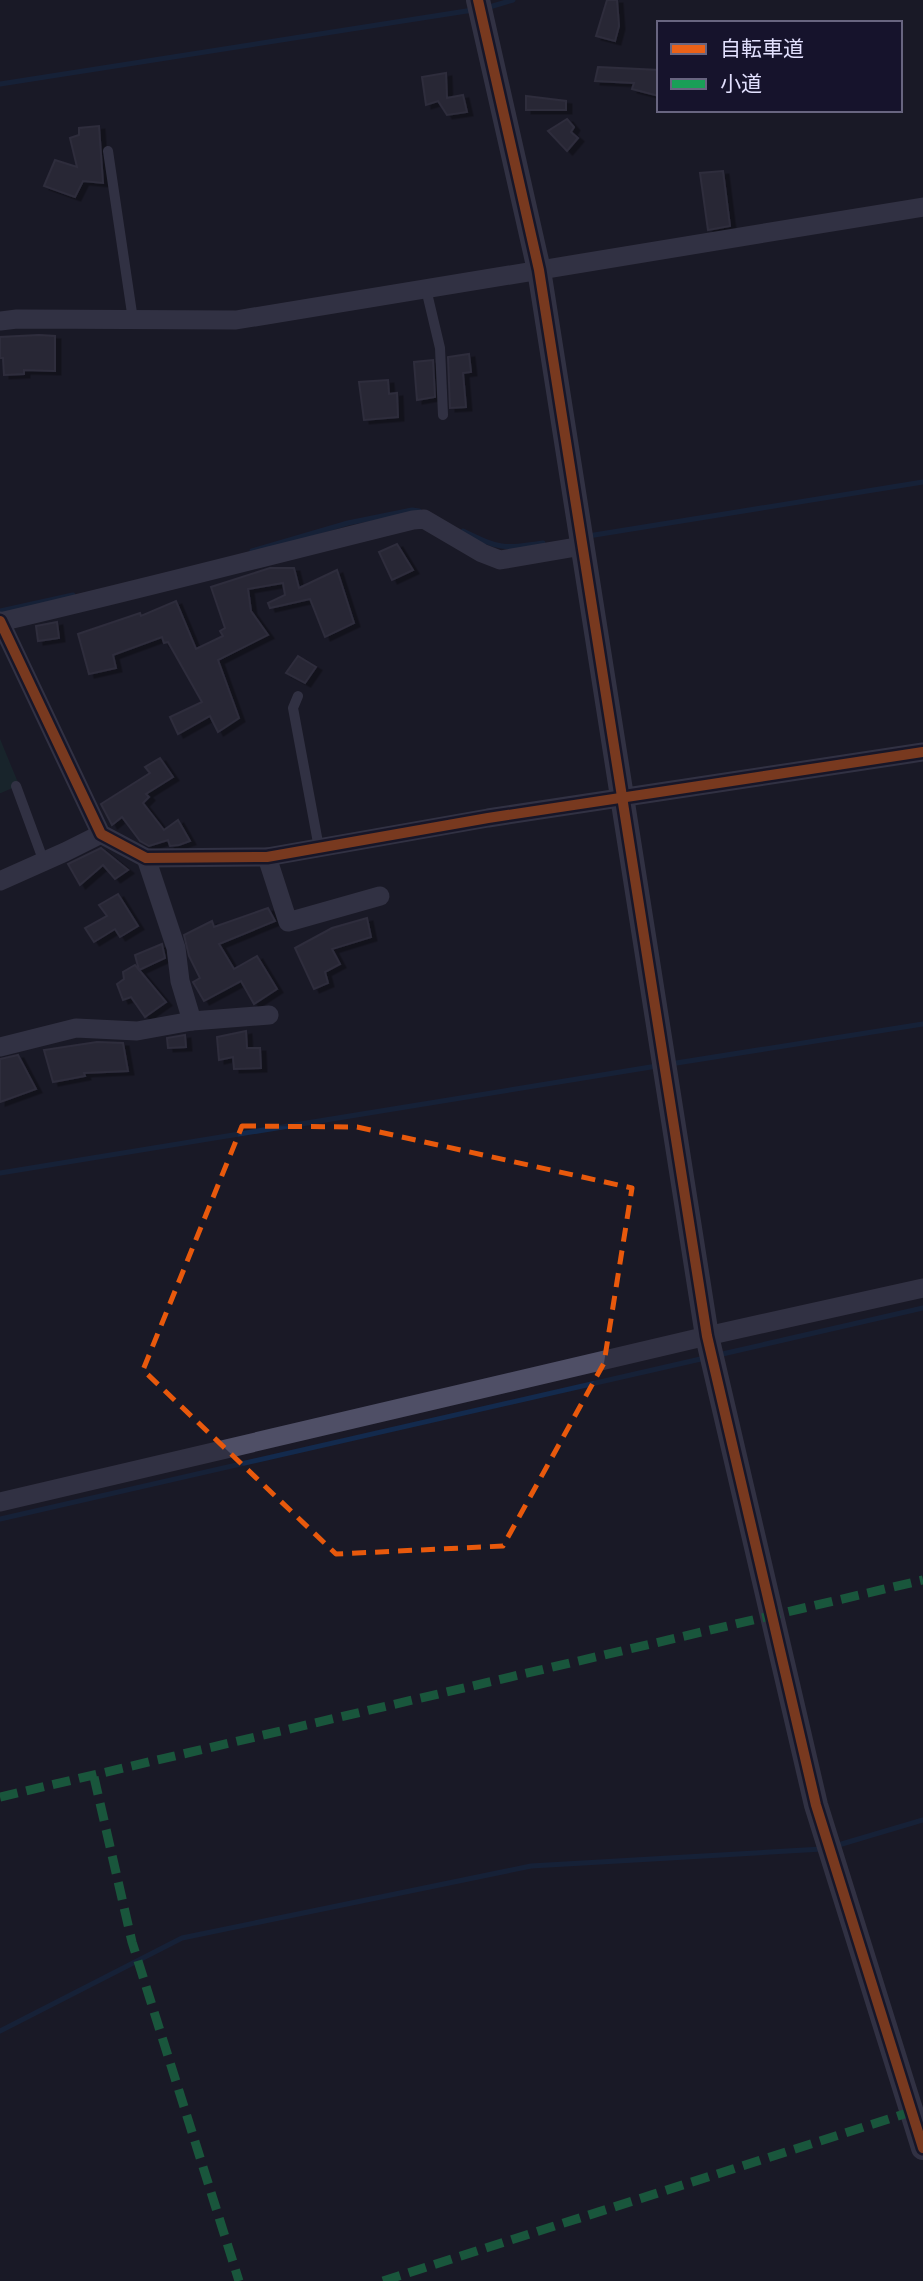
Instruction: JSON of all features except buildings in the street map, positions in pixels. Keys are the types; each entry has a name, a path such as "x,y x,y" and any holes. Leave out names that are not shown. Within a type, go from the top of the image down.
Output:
{"street":[{"path":"478,0 539,271 707,1336 816,1805 923,2148"},
{"path":"0,321 236,320 923,207"},
{"path":"582,546 500,560 482,553 424,519 413,520 240,562 167,583 0,622 101,834 146,858 267,858 488,818 923,752"},
{"path":"0,881 101,834"},
{"path":"146,858 176,947 180,981 192,1021"},
{"path":"267,858 288,922 380,896"},
{"path":"0,1047 76,1028 137,1031 192,1021 269,1015"},
{"path":"0,1502 923,1288"}],"lane":[{"path":"108,151 133,320"},
{"path":"426,289 440,348 443,415"},
{"path":"298,696 293,708 319,848"},
{"path":"16,786 44,862"}],"highlighted area":[{"path":"242,1126 357,1127 632,1188 604,1363 503,1546 336,1554 143,1370"}],"green space":[{"path":"0,739 19,785 1,793 0,793"}],"waterway":[{"path":"486,8 513,0"},
{"path":"0,84 473,10"},
{"path":"588,536 923,482"},
{"path":"252,551 348,523 412,510 419,511"},
{"path":"463,531 502,546 543,543"},
{"path":"0,611 73,595"},
{"path":"670,1064 923,1024"},
{"path":"0,1173 657,1066"},
{"path":"718,1355 923,1308"},
{"path":"0,1519 705,1358"},
{"path":"835,1846 923,1820"},
{"path":"0,2031 182,1938 531,1866 822,1849"}],"marked path":[{"path":"0,1797 923,1580"},
{"path":"94,1777 132,1942 239,2281"},
{"path":"383,2281 923,2108"}],"cycle path":[{"path":"478,0 539,270 707,1336 816,1805 923,2148"},
{"path":"0,621 101,834 146,858 267,857 488,818 923,752"}]}
